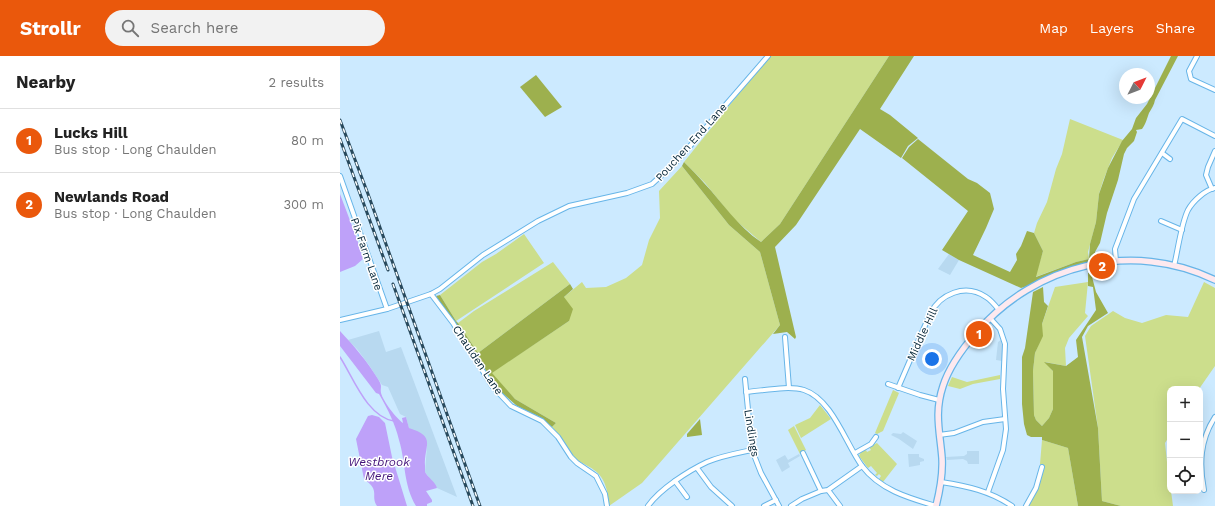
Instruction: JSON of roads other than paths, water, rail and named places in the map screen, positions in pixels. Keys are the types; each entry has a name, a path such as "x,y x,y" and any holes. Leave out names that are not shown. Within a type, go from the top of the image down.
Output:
{"street":[{"name":"Pouchen End Lane","path":"340,320 387,309 431,294 440,289 483,255 538,221 569,206 627,193 652,184 677,161 768,56"},
{"path":"1197,56 1189,71 1190,79 1215,90"},
{"path":"1116,262 1115,249 1134,199 1182,119 1215,136"},
{"path":"1174,266 1188,210 1198,198 1213,188 1206,175 1215,151"},
{"path":"1162,153 1170,159"},
{"name":"Pix Farm Lane","path":"340,176 387,309"},
{"path":"1161,222 1182,230"},
{"path":"746,392 789,388 803,390 817,398 828,410 862,466 891,491 902,496 936,506 941,482 942,458 937,414 943,385 954,363 970,340 999,310 1027,290 1055,275 1086,266 1116,262 1146,261 1174,266 1215,280"},
{"name":"Middle Hill","path":"898,388 930,314 941,299 947,295 960,291 974,292 987,297 999,310"},
{"name":"Chaulden Lane","path":"431,294 453,323 492,386 511,406 542,421 558,437 571,457 596,476 605,494 607,506"},
{"path":"988,492 1003,450 1006,429 1003,379 1005,344 1000,329 990,318"},
{"path":"785,337 789,388"},
{"name":"Lindlings","path":"745,379 752,450 761,473 779,506"},
{"path":"888,384 939,400"},
{"path":"1204,490 1201,476 1202,446 1215,417"},
{"path":"939,435 954,433 983,422 1005,419"},
{"path":"855,454 871,444 876,437"},
{"path":"648,506 660,493 675,481 696,468 708,462 752,450"},
{"path":"803,453 821,491"},
{"path":"791,506 802,499 821,491 828,490 862,466"},
{"path":"1026,506 1036,488 1042,467"},
{"path":"696,468 711,488 732,506"},
{"path":"675,481 687,498"},
{"path":"941,482 975,488 988,492 1012,506"},
{"path":"828,490 840,506"},
{"path":"764,506 776,500"}],"water":[{"path":"340,194 363,259 355,266 340,272"},
{"path":"340,331 374,372 381,387 382,396 393,413 403,423 402,418 406,417 409,428 418,431 426,438 427,447 425,472 435,483 437,488 426,491 432,500 432,502 427,504 427,506 416,506 412,498 407,482 401,449 393,422 379,394 376,393 340,346"},
{"name":"Westbrook Mere","path":"372,415 379,417 385,423 392,457 407,506 377,506 374,499 374,490 364,479 356,439 368,416"}],"waterway":[{"path":"340,357 368,404 384,418 394,421"}],"railway":[{"path":"340,120 480,506"},
{"path":"340,139 388,270"},
{"path":"393,284 473,506"}],"place":[{"name":"Newlands Road","path":"1102,266"},
{"name":"Lucks Hill","path":"979,334"}]}
